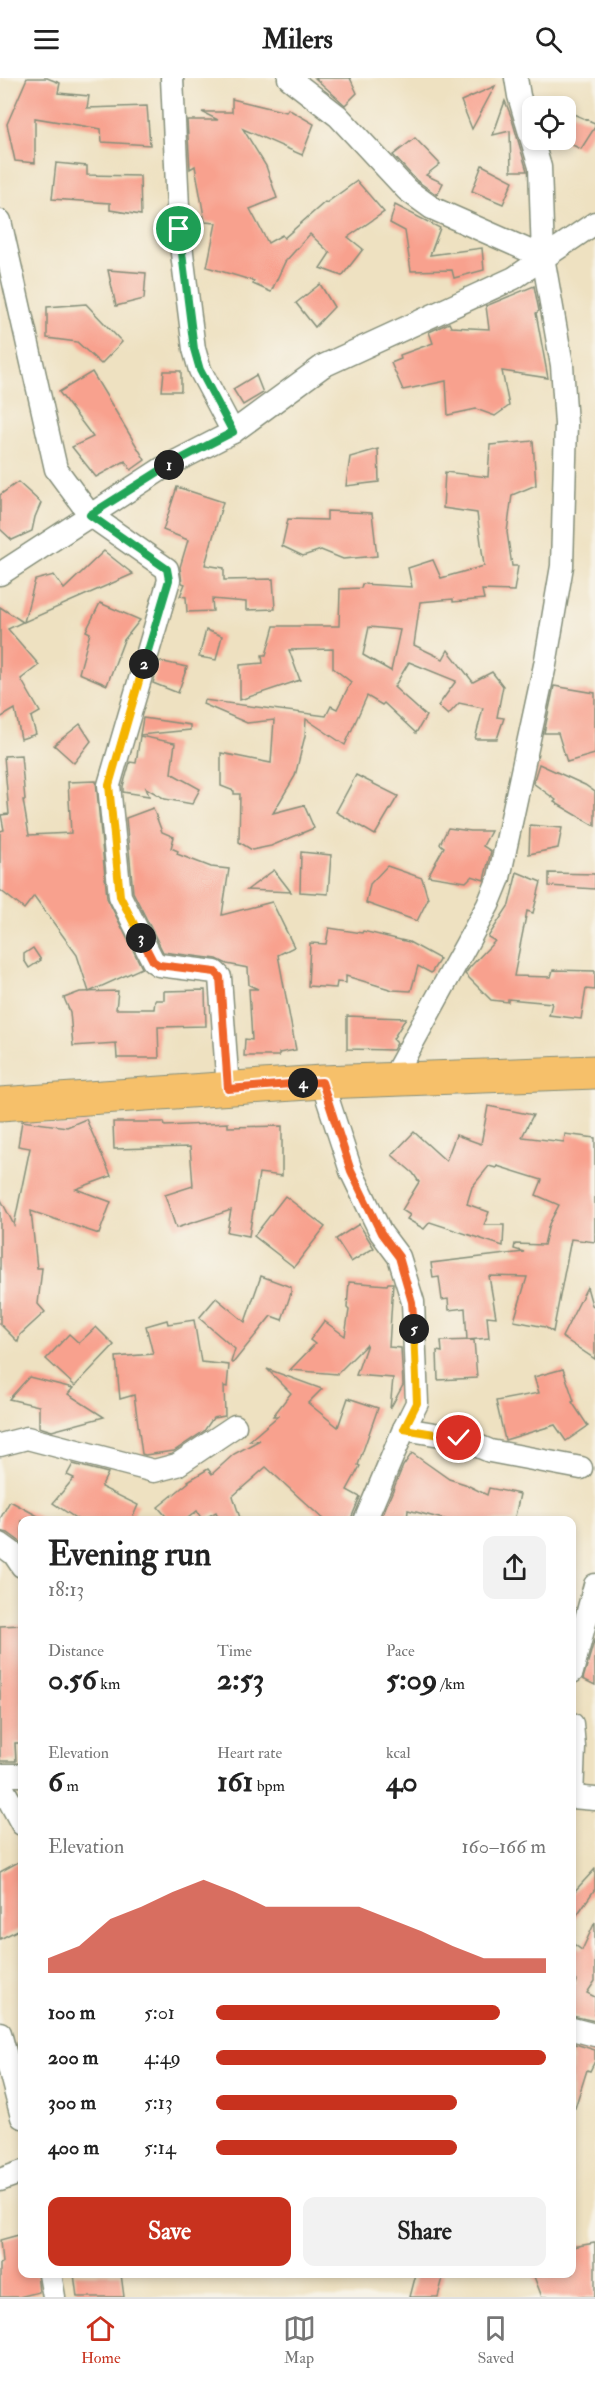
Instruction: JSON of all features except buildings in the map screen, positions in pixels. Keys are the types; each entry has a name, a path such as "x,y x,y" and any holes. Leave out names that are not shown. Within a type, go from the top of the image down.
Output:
{"main road":[{"path":"0,1104 322,1082 595,1071"}],"street":[{"path":"172,78 179,229 194,349 200,370 233,432"},
{"path":"289,78 338,116 407,190 432,208 543,257"},
{"path":"392,1080 488,905 499,878 545,665 562,566 566,424 562,365 543,257 540,167 516,78"},
{"path":"0,221 9,297 56,470 90,515 167,569 169,580 109,785 120,896 153,961 159,965 215,972 220,977 228,1089"},
{"path":"0,574 163,468 233,432 323,366 514,278 595,223"},
{"path":"322,1082 351,1171 381,1233 399,1257 412,1302 417,1403 367,1516"},
{"path":"0,1445 27,1438 154,1471 177,1465 235,1426"},
{"path":"404,1429 459,1438 490,1451 581,1468"},
{"path":"0,1544 14,1554 18,1560"},
{"path":"576,1657 595,1585"},
{"path":"0,1775 18,1775"},
{"path":"0,1783 18,1817"},
{"path":"576,1797 595,1799"},
{"path":"576,2030 595,2035"},
{"path":"0,2033 18,2101"},
{"path":"0,2180 18,2173"},
{"path":"51,2278 54,2297"}],"route":[{"path":"179,229 194,349 200,370 233,432 163,468 90,515 167,569 169,580 109,785 120,896 153,961 159,965 215,972 220,977 228,1089 322,1082 351,1171 381,1233 399,1257 412,1302 417,1403 404,1429 459,1438"}]}
